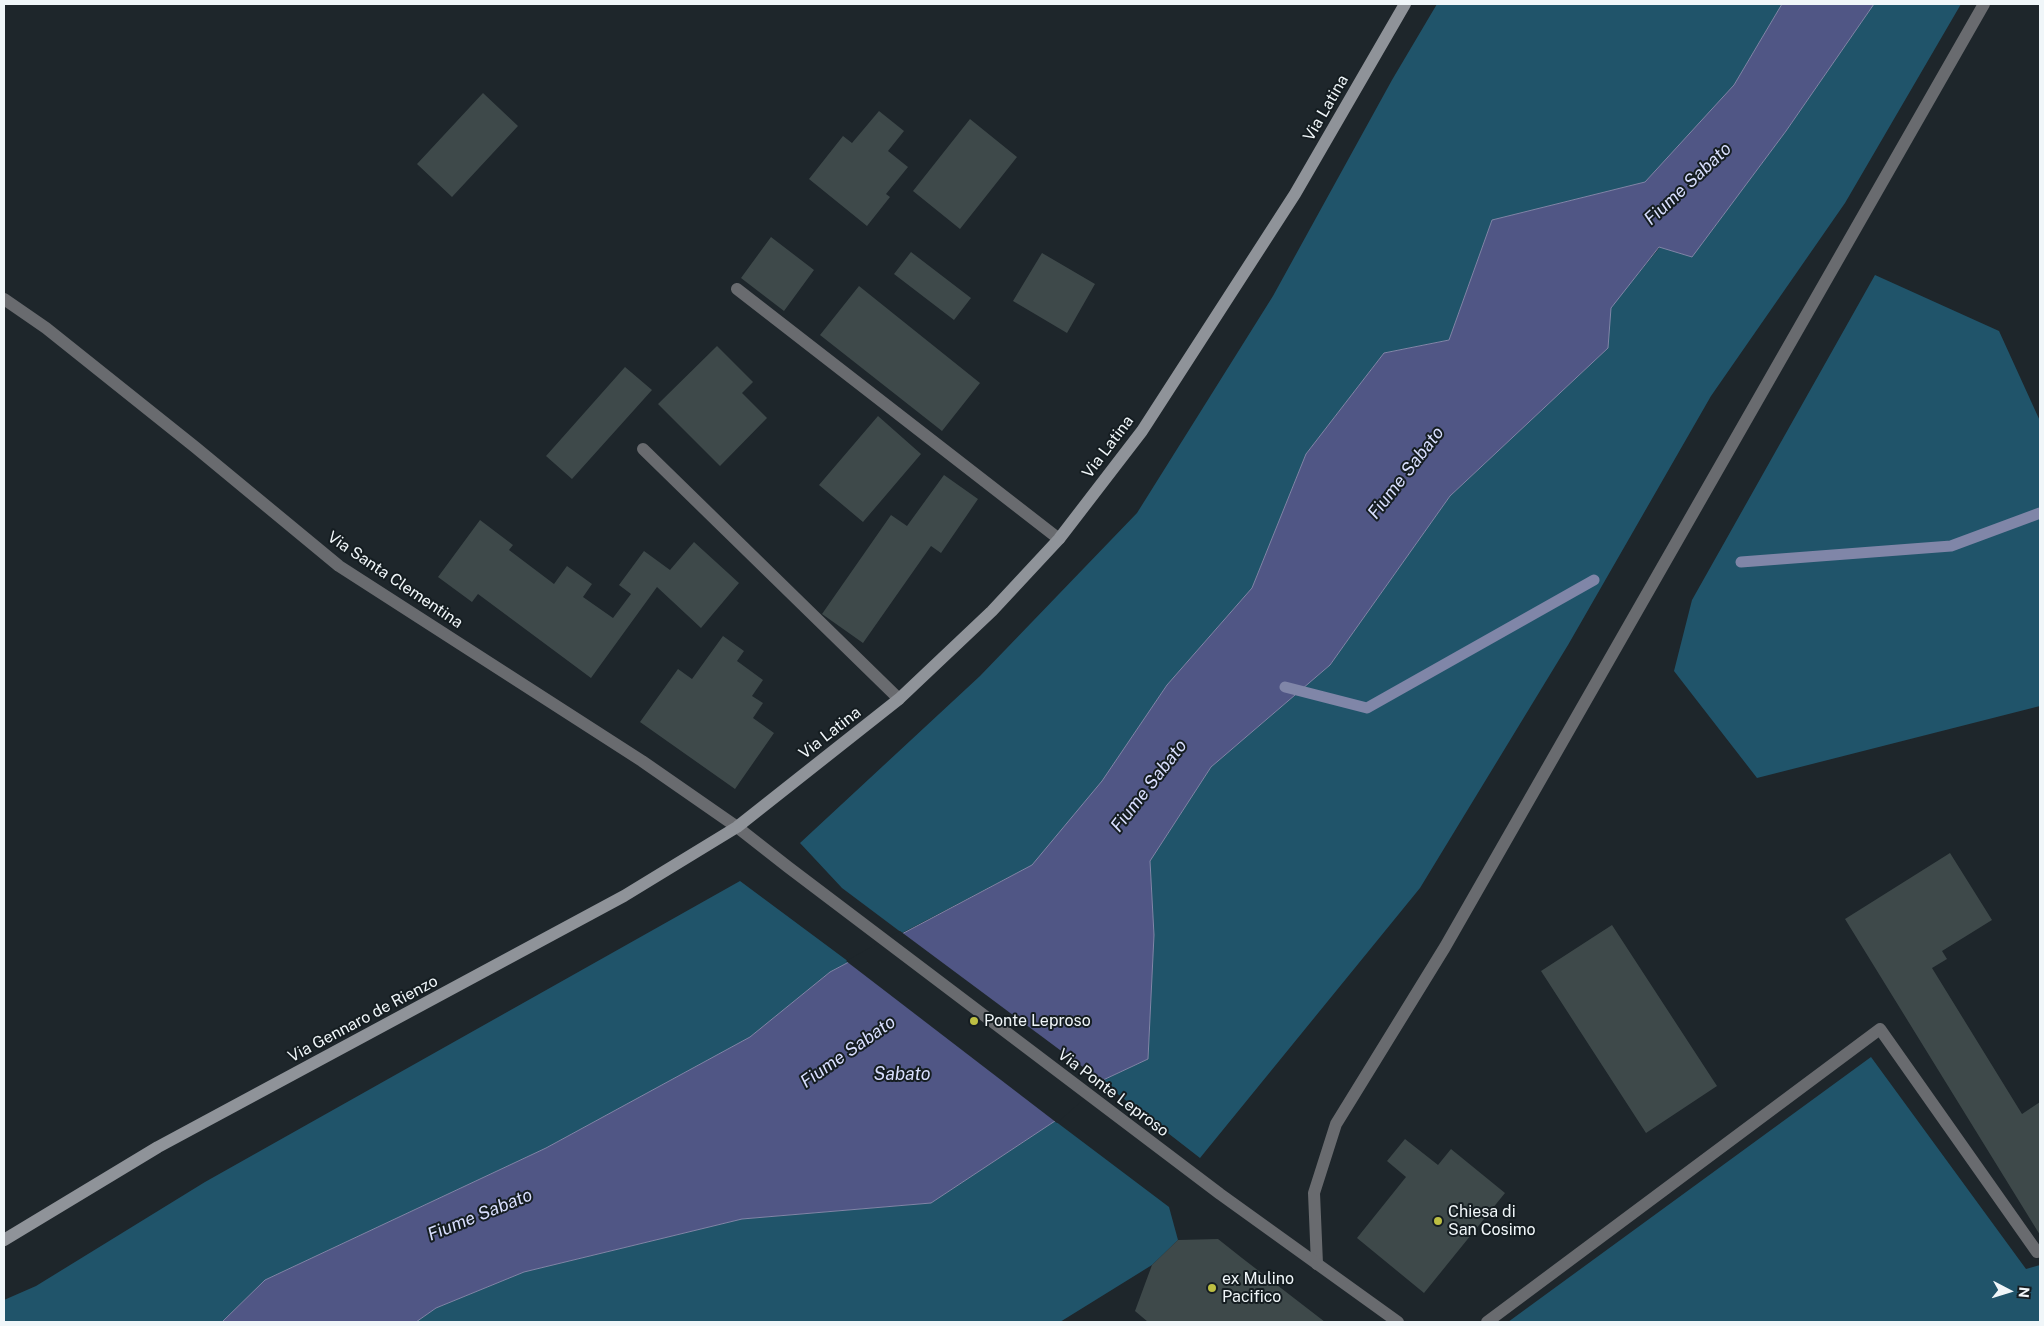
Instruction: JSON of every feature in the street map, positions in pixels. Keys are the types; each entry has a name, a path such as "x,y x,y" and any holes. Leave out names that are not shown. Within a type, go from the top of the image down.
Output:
{"street":[{"name":"Via Latina","path":"738,827 899,699 992,610 1059,538 1142,431 1158,407 1295,194 1405,4"},
{"path":"1317,1264 1314,1193 1336,1124 1450,938 1984,4"},
{"path":"736,289 1059,538"},
{"name":"Via Santa Clementina","path":"4,299 46,328 195,447 339,566 642,761 738,827 788,867"},
{"path":"643,449 899,699"},
{"name":"Via Gennaro de Rienzo","path":"4,1240 158,1147 624,896 738,827"},
{"name":"Via Ponte Leproso","path":"788,867 1220,1194 1398,1322"},
{"path":"1487,1322 1880,1029 2037,1252"}],"shaded area":[{"path":"1437,4 1782,4 1734,85 1645,182 1492,220 1449,340 1384,353 1306,454 1252,588 1167,685 1102,781 1032,865 902,933 842,888 800,843 980,676 1137,513 1273,296 1392,80"},
{"path":"1874,4 1961,4 1845,203 1711,396 1568,645 1420,888 1200,1158 1101,1081 1148,1059 1154,935 1150,861 1211,767 1330,665 1450,496 1608,348 1610,308 1660,247 1692,257 1786,131"},
{"path":"1875,275 1999,331 2040,421 2040,706 1757,778 1674,671 1692,600"},
{"path":"740,881 849,962 830,972 750,1037 546,1148 265,1280 222,1322 4,1322 4,1300 36,1286 205,1182"},
{"path":"1871,1057 2026,1269 2040,1265 2040,1321 1508,1322"},
{"path":"1055,1121 1169,1207 1178,1240 1152,1265 1060,1322 416,1322 436,1308 524,1272 742,1219 931,1203"}],"water":[{"name":"Sabato","path":"1782,4 1874,4 1786,131 1692,257 1659,247 1611,308 1608,348 1450,496 1330,665 1211,767 1150,861 1154,935 1148,1059 1101,1081 1055,1121 931,1203 742,1219 524,1272 436,1308 416,1322 222,1322 265,1280 546,1148 750,1037 830,972 1032,865 1102,781 1167,685 1252,588 1306,454 1384,353 1449,340 1492,220 1645,182 1734,85"}],"pier":[{"path":"900,931 1103,1082 1057,1123 846,961"}],"building":[{"path":"483,93 518,126 452,197 417,164"},
{"path":"879,111 904,131 888,151 908,167 886,194 890,197 867,226 809,179 843,136 852,143"},
{"path":"970,119 1017,157 960,229 913,191"},
{"path":"771,237 814,270 784,311 741,278"},
{"path":"911,252 971,298 954,320 894,274"},
{"path":"1042,253 1095,284 1067,333 1013,301"},
{"path":"859,286 980,383 942,431 820,335"},
{"path":"717,346 753,382 742,393 767,418 720,466 658,404"},
{"path":"625,367 652,390 572,479 546,456"},
{"path":"878,416 921,454 863,522 819,485"},
{"path":"944,475 978,499 941,553 931,546 863,643 822,614 891,515 907,526"},
{"path":"480,520 513,545 509,550 554,584 567,566 592,584 583,597 613,618 631,594 619,585 644,551 670,570 694,542 739,583 701,628 657,587 591,678 478,594 472,602 438,577"},
{"path":"723,636 744,651 737,661 763,680 752,696 763,703 753,718 774,733 735,789 640,722 678,669 692,679"},
{"path":"1950,853 1992,920 1942,951 1947,959 1932,968 2022,1114 2040,1102 2040,1235 1845,919"},
{"path":"1612,925 1717,1086 1646,1133 1541,971"},
{"name":"Chiesa di San Cosimo","path":"1405,1139 1438,1165 1451,1149 1505,1193 1424,1293 1357,1238 1406,1177 1387,1161"},
{"name":"ex Mulino Pacifico","path":"1218,1239 1325,1322 1148,1322 1135,1311 1152,1265 1178,1240"}],"waterway":[{"path":"1741,562 1951,546 2040,513"},
{"path":"1285,687 1367,708 1594,580"}],"place":[{"name":"Ponte Leproso","path":"974,1021"},
{"name":"Chiesa di San Cosimo","path":"1438,1221"},
{"name":"ex Mulino Pacifico","path":"1212,1288"}],"water label":[{"name":"Fiume Sabato","path":"1688,184"},
{"name":"Fiume Sabato","path":"1406,473"},
{"name":"Fiume Sabato","path":"1149,786"},
{"name":"Fiume Sabato","path":"848,1052"},
{"name":"Fiume Sabato","path":"480,1215"}]}
